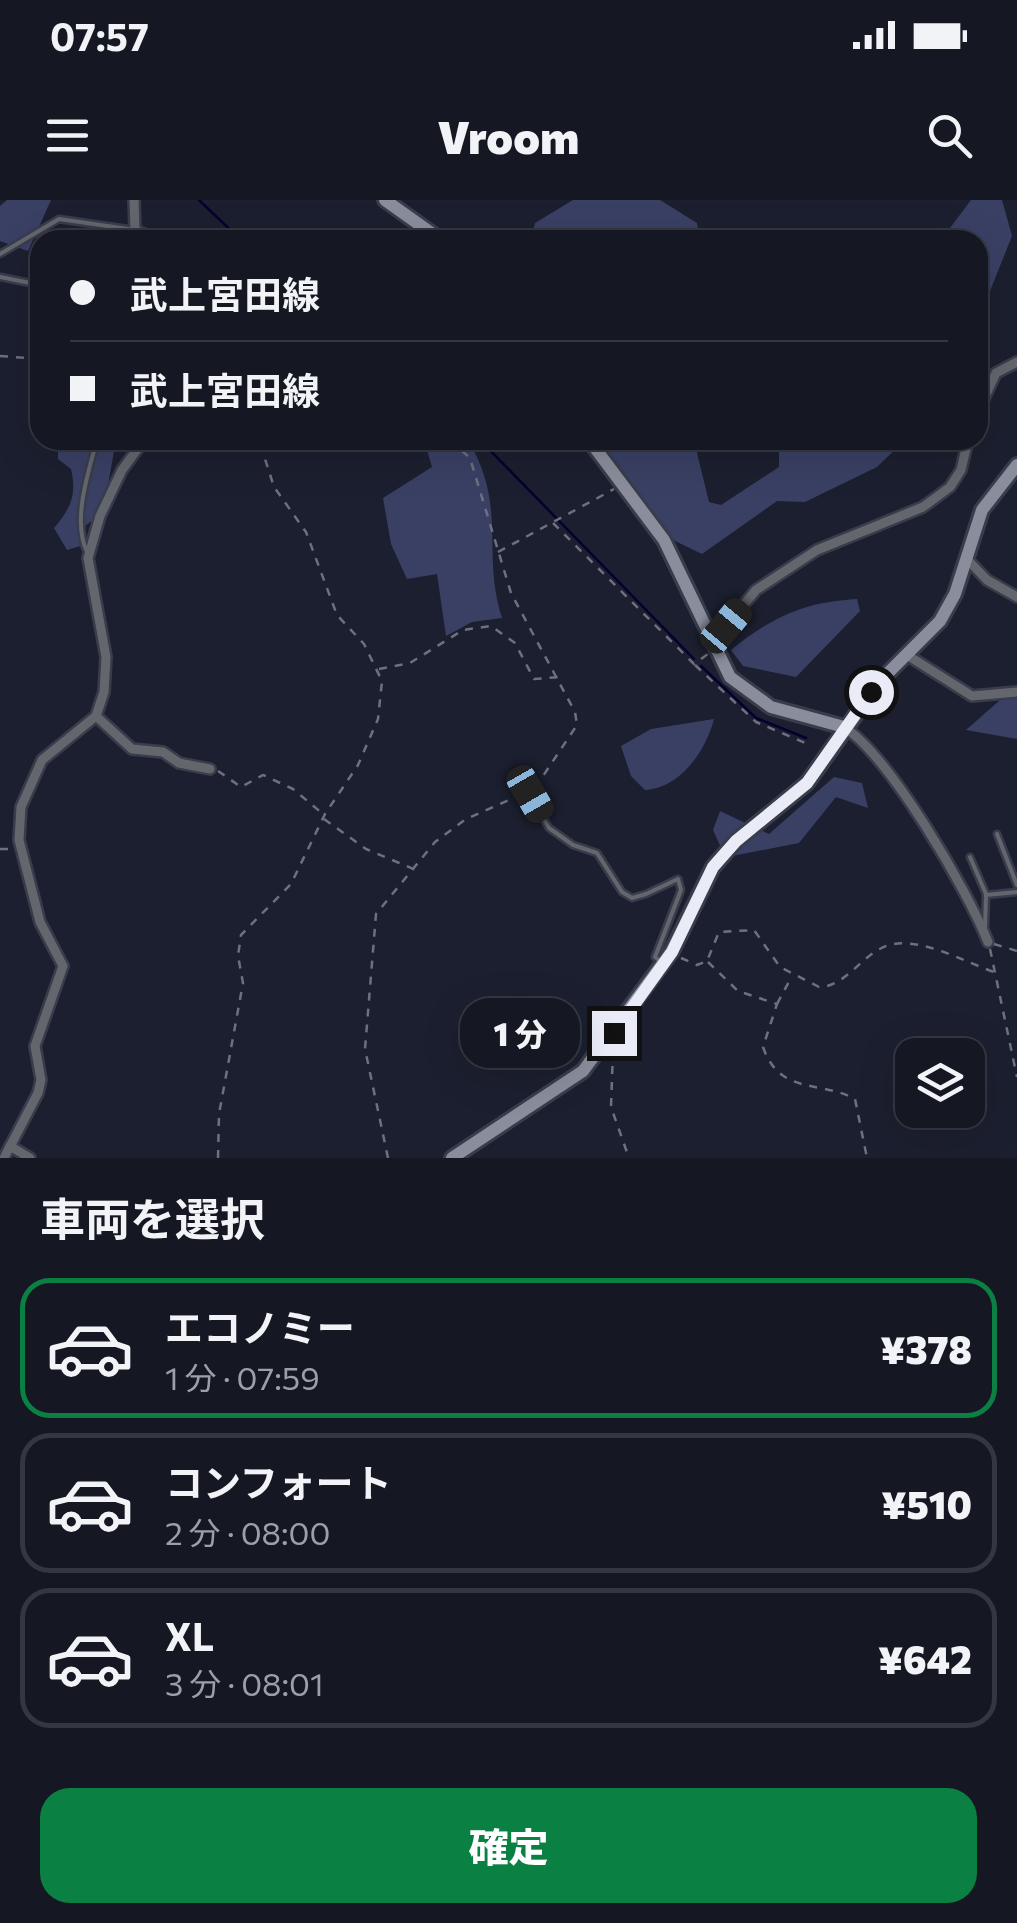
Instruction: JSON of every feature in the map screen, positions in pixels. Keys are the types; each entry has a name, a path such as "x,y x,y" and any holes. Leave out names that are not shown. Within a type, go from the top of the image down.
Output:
{"main road":[{"path":"385,200 426,230"},
{"path":"597,450 664,540 714,651 730,677 756,700 844,727"},
{"path":"452,1158 583,1072 672,952 713,867 736,841 807,783 844,727 944,615 982,510 1017,465"}],"street":[{"path":"134,200 134,230"},
{"path":"988,390 996,373 1017,362"},
{"path":"4,1158 38,1093 41,1080 35,1046 63,966 40,922 19,840 21,807 42,760 96,716 104,692 106,657 89,556 100,516 122,470 137,450"},
{"path":"707,635 726,626 756,590 818,550 923,507 950,487 961,470 966,450"},
{"path":"966,558 995,586 1017,597"},
{"path":"908,654 972,696 1017,692"},
{"path":"96,716 132,749 162,752 179,763 210,769"},
{"path":"844,727 872,748 892,774 987,938"},
{"path":"10,1146 30,1158"}],"lane":[{"path":"39,230 59,218 134,230"},
{"path":"0,254 30,236"},
{"path":"0,277 30,283"},
{"path":"89,556 80,538 80,520 95,450"},
{"path":"530,794 548,828 573,845 597,853 622,892 632,898 678,879 681,890 655,958 664,964"},
{"path":"996,834 1017,885"},
{"path":"970,857 986,894 987,938"},
{"path":"986,894 1017,892"}],"path":[{"path":"0,356 30,358"},
{"path":"218,1158 219,1114 243,983 238,956 242,935 292,884 324,816 372,736 382,681 364,644 337,614 306,532 274,488 262,450"},
{"path":"388,1158 365,1049 376,914 400,881 416,870 435,842 466,819 510,800 526,787 530,794 577,724 560,677 511,593 474,466 459,450"},
{"path":"497,553 624,484"},
{"path":"555,521 756,722 810,745"},
{"path":"377,670 410,664 463,630 491,626 515,644 534,679 560,677"},
{"path":"694,664 714,651"},
{"path":"210,769 222,772 241,787 262,775 276,779 366,849 416,870"},
{"path":"707,961 719,932 754,930 780,968 828,987 873,953 898,943 919,946 994,972"},
{"path":"987,938 1017,951"},
{"path":"987,938 1017,1077"},
{"path":"672,952 687,963 707,961 738,990 778,1004"},
{"path":"792,975 765,1033 768,1060 805,1087 852,1096 868,1158"},
{"path":"614,1033 611,1107 630,1158"}],"shaded area":[{"path":"7,200 51,200 37,230 30,230 28,251 0,241 0,206"},
{"path":"573,200 660,200 697,223 698,230 533,230 535,223"},
{"path":"971,200 1002,200 1012,236 988,296 988,230 948,230"},
{"path":"58,450 114,450 103,513 82,528 87,544 67,550 54,528 71,501 73,478 71,469 58,459"},
{"path":"427,450 473,450 480,464 491,508 493,572 502,618 472,622 446,636 437,574 407,579 391,544 383,498 432,467"},
{"path":"604,450 698,450 709,502 721,505 779,467 777,450 895,450 877,467 805,502 777,501 702,554 675,541"},
{"path":"857,599 860,611 796,677 743,666 731,650 790,613"},
{"path":"1017,685 1017,739 966,730"},
{"path":"714,719 698,755 681,775 658,788 645,790 631,776 621,746 651,729"},
{"path":"834,777 862,783 868,808 836,797 799,843 732,856 722,850 713,830 720,811 769,834"}],"waterway":[{"path":"199,200 230,230"},
{"path":"490,450 694,659"},
{"path":"701,666 756,718 806,738"}],"route":[{"path":"614,1033 672,952 696,895 713,867 736,841 777,812 807,783 871,692"}]}
